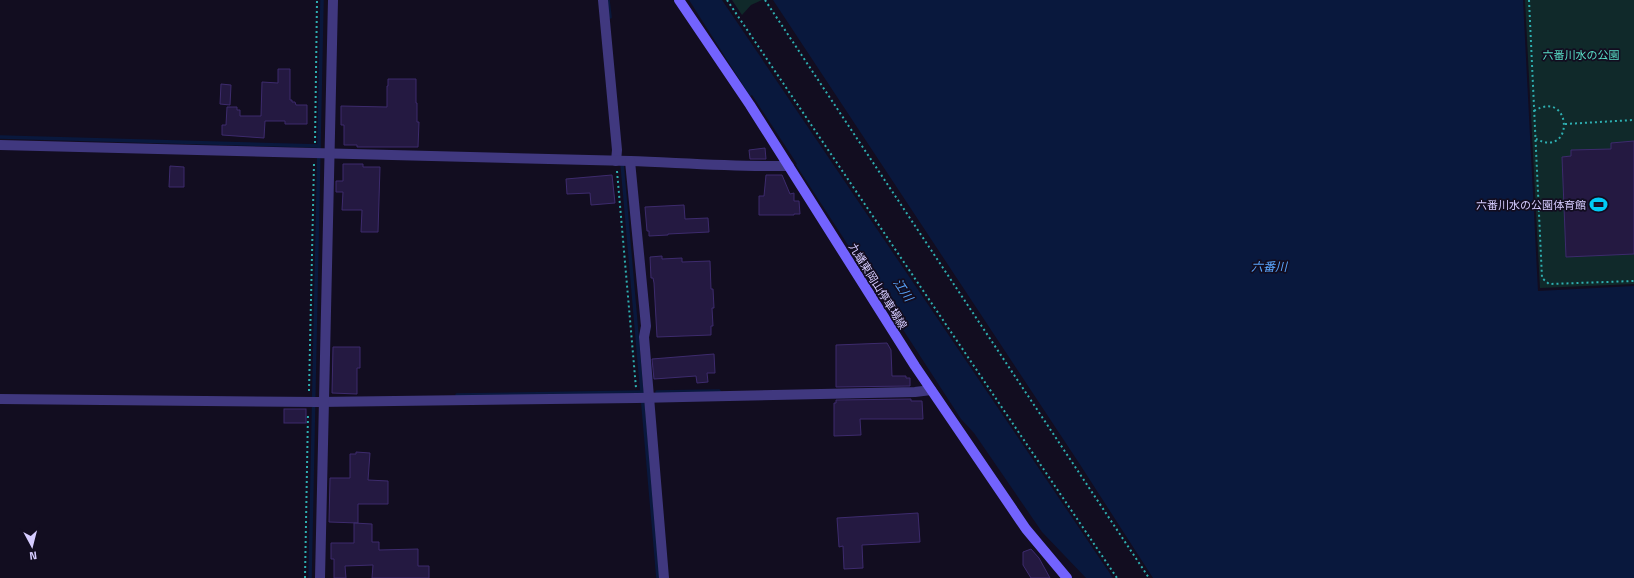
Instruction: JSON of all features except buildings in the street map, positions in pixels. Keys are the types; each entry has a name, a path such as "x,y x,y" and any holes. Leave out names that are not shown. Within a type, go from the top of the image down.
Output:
{"main road":[{"name":"九蟠東岡山停車場線","path":"679,0 750,105 931,390 1026,530 1067,578"}],"street":[{"path":"320,578 315,402 320,151 333,0"},
{"path":"603,0 617,150 622,161 646,326 644,337 642,396 664,578"},
{"path":"0,145 320,151 720,164 752,167 789,166"},
{"path":"0,399 315,402 915,392 931,390"}],"path":[{"path":"305,578 315,402 320,151 317,0"},
{"path":"727,0 1118,578"},
{"path":"765,0 1149,578"},
{"path":"1529,0 1542,278 1549,284 1634,281"},
{"path":"1534,111 1546,106 1553,108 1562,115 1565,124 1562,134 1554,141 1544,143 1536,139"},
{"path":"1565,124 1634,120"},
{"path":"622,161 642,396"}],"green space":[{"path":"732,0 762,0 751,5 742,15"},
{"name":"六番川水の公園","path":"1525,0 1634,0 1634,284 1540,288"}],"water":[{"name":"江川","path":"689,0 722,0 1113,578 1086,578 1042,532 974,433 961,419 796,165 797,164 752,95 750,96"},
{"name":"六番川","path":"773,0 1523,0 1538,291 1634,286 1634,578 1153,578 1079,463"}],"waterway":[{"path":"310,578 322,0"},
{"path":"608,0 610,17"},
{"path":"0,137 319,146"},
{"path":"622,163 658,578"},
{"path":"657,392 719,391"},
{"path":"457,395 643,392"}],"place":[{"name":"六番川水の公園体育館","path":"1599,205"}]}
